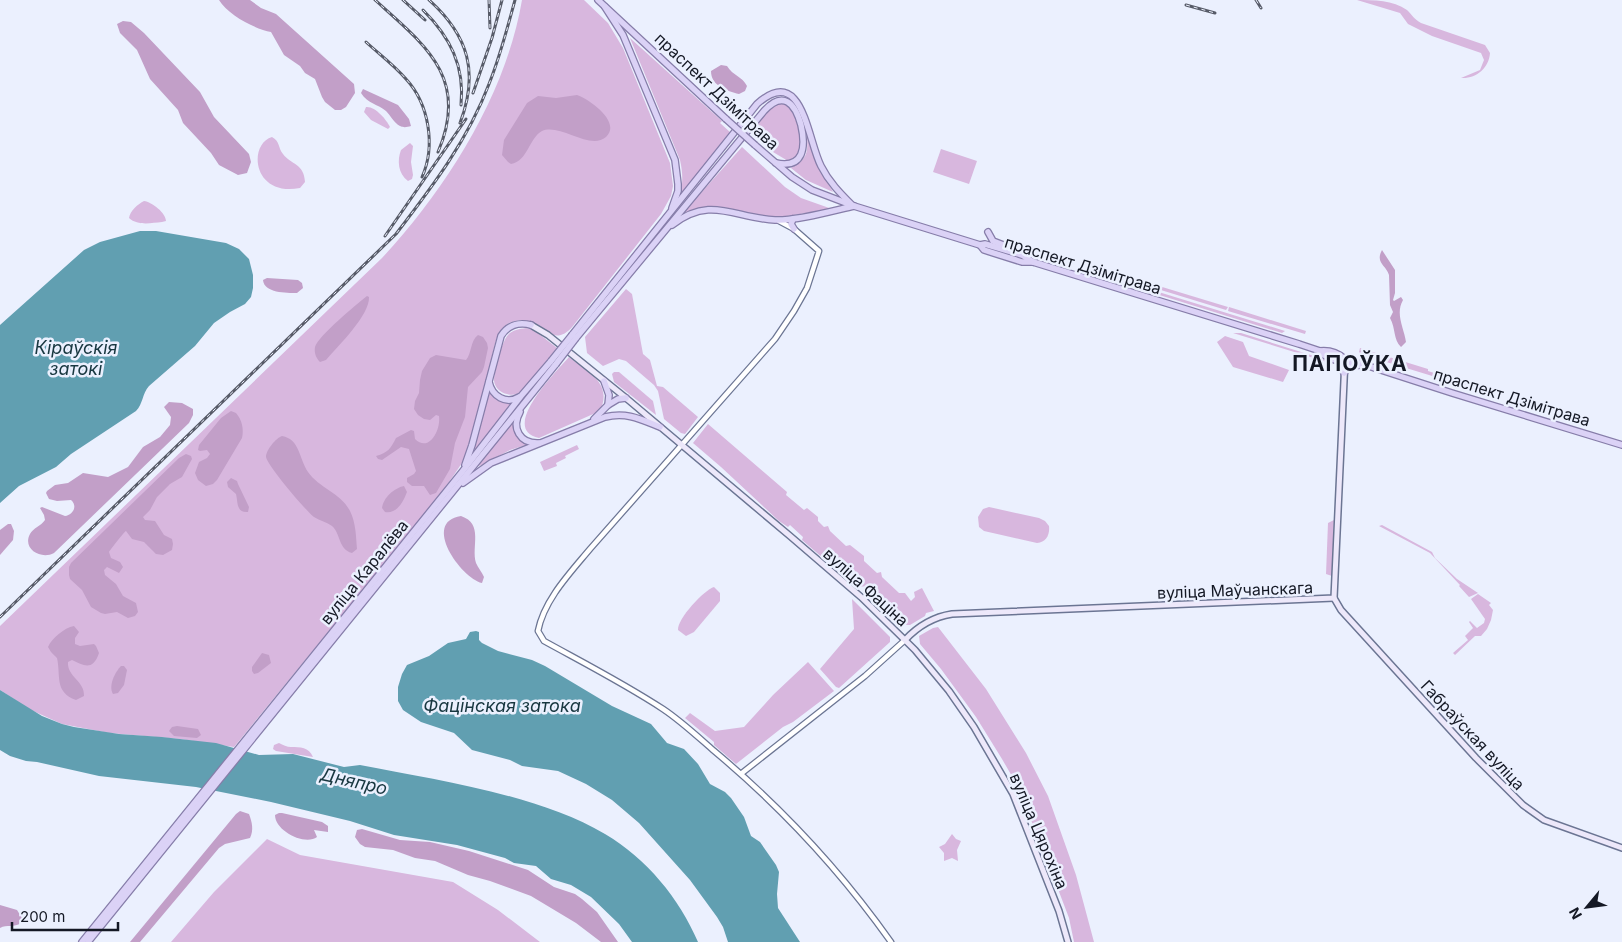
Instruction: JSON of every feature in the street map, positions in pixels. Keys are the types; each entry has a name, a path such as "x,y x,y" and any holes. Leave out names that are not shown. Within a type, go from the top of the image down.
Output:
{"main road":[{"name":"праспект Дзімітрава","path":"598,0 792,178 812,190 854,206 980,245 984,250 1022,262 1033,262 1320,351 1335,360 1345,359 1364,364 1622,445"},
{"path":"605,7 623,35 675,160 678,191 667,218"},
{"name":"вуліца Каралёва","path":"82,942 457,487 527,400 554,362 720,150 757,104 767,95 776,92 788,94 798,102 819,164 833,186 854,206"},
{"name":"вуліца Каралёва","path":"574,337 769,106 774,102 782,100 790,103 798,115 804,136 803,151 799,158 790,164 774,162"},
{"path":"720,150 727,156"},
{"path":"664,231 680,219 703,210 715,209 776,220 793,219 854,206"},
{"path":"793,219 794,229"},
{"path":"988,232 993,241 1013,248 1033,262"},
{"path":"980,245 985,244 1022,255"},
{"path":"462,472 472,445 497,345 504,331 508,328 517,324 531,325"},
{"name":"вуліца Фаціна","path":"531,325 548,335 626,398 861,597 905,640"},
{"name":"вуліца Маўчанскага","path":"905,640 915,629 923,624 952,614 1334,598 1345,359"},
{"name":"вуліца Каралёва","path":"280,702 521,396 554,362"},
{"path":"1344,373 1350,366 1364,364"},
{"path":"489,378 492,391 503,400 514,400 521,396"},
{"path":"604,381 609,395 608,405"},
{"path":"592,421 608,405 618,399 626,398"},
{"path":"527,400 517,418 516,424 519,434 526,441 532,443 543,442"},
{"path":"457,487 490,463 592,421 616,414 630,416 660,427"},
{"name":"Габраўская вуліца","path":"1334,598 1341,610 1417,694 1523,806 1544,820 1622,848"},
{"name":"вуліца Цярохіна","path":"905,640 959,705 1013,794 1059,911 1068,942"},
{"name":"вуліца Каралёва","path":"88,942 149,863"}],"street":[{"path":"776,220 794,229 820,251 807,288 794,311 775,339 590,549 555,593 540,622 538,631 544,641 608,675 663,710 742,774 782,811 814,845 890,942"},
{"name":"вуліца Фаціна","path":"742,774 865,676 905,640"}],"shaded area":[{"path":"219,0 250,0 261,8 276,14 354,84 355,93 346,107 341,110 335,110 325,102 315,79 284,55 271,32 257,28 242,20 223,6"},
{"path":"522,0 584,0 608,23 623,48 670,163 673,186 671,196 661,214 573,326 565,333 552,335 525,321 510,323 500,331 495,343 474,431 461,465 438,498 234,747 180,739 109,733 62,724 31,710 0,690 0,626 382,258 429,202 470,139 488,105 514,36"},
{"path":"1357,0 1396,4 1407,10 1421,23 1485,45 1490,53 1487,63 1481,72 1472,77 1461,78 1480,70 1484,60 1481,53 1432,36 1408,24 1400,13"},
{"path":"123,21 131,22 144,33 200,92 214,117 249,154 251,162 247,173 238,175 219,165 211,153 183,123 178,110 150,79 137,50 120,33 117,24"},
{"path":"630,38 722,121 720,123 731,133 680,197 682,169 680,160"},
{"path":"721,65 727,66 743,80 747,86 745,91 739,94 717,84 711,71"},
{"path":"363,89 398,105 409,119 411,126 401,127 398,125 386,111 364,97 361,93"},
{"path":"577,95 596,106 607,118 610,131 606,137 592,141 557,131 542,131 534,139 521,159 511,164 508,162 502,155 504,140 527,103 538,96 556,98"},
{"path":"782,103 795,114 803,138 799,155 788,161 773,152 751,130 772,106"},
{"path":"366,107 376,111 390,127 388,129 371,120 364,112"},
{"path":"807,134 817,164 833,192 806,180 791,168 797,165 806,154"},
{"path":"272,137 276,140 286,158 302,171 305,182 300,188 284,189 272,185 264,178 259,168 258,159 264,142"},
{"path":"410,143 413,146 411,162 413,175 412,179 408,181 400,171 399,158 401,150"},
{"path":"742,147 785,187 801,198 832,209 775,218 706,207 683,213"},
{"path":"941,149 977,161 969,184 933,172"},
{"path":"144,201 158,208 166,221 140,223 129,218 135,208"},
{"path":"1382,250 1395,270 1395,293 1393,300 1401,297 1403,300 1400,316 1406,342 1401,347 1398,344 1390,318 1393,312 1390,305 1389,275 1380,261"},
{"path":"1126,276 1228,307 1226,310 1125,279"},
{"path":"267,278 298,280 302,283 303,288 297,293 271,290 264,284 263,280"},
{"path":"1123,281 1285,331 1282,333 1124,284"},
{"path":"626,289 632,294 643,354 650,360 657,386 663,387 698,417 685,434 681,433 664,419 658,391 654,385 626,361 619,359 603,366 587,353 585,337"},
{"path":"367,296 369,297 368,304 359,321 326,360 320,362 316,357 315,351 318,342 338,320"},
{"path":"1229,307 1306,331 1305,334 1228,311"},
{"path":"526,328 534,330 557,348 522,391 509,395 497,388 495,384 497,364 506,338 510,333"},
{"path":"1233,333 1241,333 1333,362 1333,364"},
{"path":"478,335 483,337 488,348 484,367 482,372 468,387 465,417 455,443 450,469 436,493 430,495 424,486 412,486 407,482 407,478 416,471 409,449 401,447 382,460 376,456 386,452 396,438 411,430 414,431 415,439 420,443 429,442 433,438 438,427 439,416 436,415 430,420 424,419 414,409 419,393 422,371 430,358 436,355 466,360"},
{"path":"1225,336 1243,342 1249,356 1289,370 1283,382 1233,367 1217,342"},
{"path":"1360,348 1428,369 1428,371 1476,387 1475,389 1360,354"},
{"path":"569,357 591,373 601,386 603,401 600,411 539,438 528,433 525,424 527,412 543,386"},
{"path":"619,372 653,401 656,415 614,382 612,374"},
{"path":"489,389 510,403 510,406 471,456"},
{"path":"169,402 182,403 193,409 193,415 189,423 54,553 44,555 34,552 28,539 31,532 45,520 40,508 42,507 65,516 74,510 71,500 57,501 49,499 47,491 55,485 68,483 83,473 108,477 128,467 143,447 160,437 170,425 171,417 164,407"},
{"path":"231,411 236,413 241,422 243,428 242,438 217,480 213,484 206,486 198,480 195,473 199,462 210,454 207,450 198,450 199,445 221,418"},
{"path":"514,420 515,430 529,444 510,450 478,466"},
{"path":"708,424 787,492 786,495 804,510 807,508 818,517 818,521 824,527 828,526 830,531 846,546 850,545 864,556 864,561 877,573 881,572 882,577 899,593 905,593 911,601 915,597 914,592 922,588 934,611 926,613 925,616 910,625 898,625 876,604 870,592 863,586 852,583 802,540 803,537 790,525 788,527 779,521 693,443"},
{"path":"282,436 288,438 296,445 305,467 313,478 336,495 350,511 355,525 357,549 352,553 344,548 332,526 314,517 303,506 268,462 266,457 269,448"},
{"path":"577,445 579,449 565,456 566,458 556,463 557,466 544,471 540,462"},
{"path":"186,454 191,456 192,459 182,477 170,484 157,497 150,510 143,517 145,520 155,521 164,535 172,539 172,550 163,555 156,554 144,542 132,539 126,531 109,552 111,558 120,562 123,567 119,573 107,567 104,570 105,575 116,584 123,596 136,603 138,612 135,616 128,618 117,612 101,613 91,607 82,590 70,579 69,567 71,563 179,458"},
{"path":"231,478 237,481 249,507 248,512 239,509 236,494 228,487 227,482"},
{"path":"404,486 407,492 401,503 393,511 385,512 382,508 387,497 396,489"},
{"path":"989,507 1039,518 1049,526 1048,535 1045,540 1037,543 984,531 979,527 978,517 983,509"},
{"path":"461,516 472,524 475,530 475,556 476,563 484,577 482,583 473,579 464,571 449,550 445,539 444,528 450,520"},
{"path":"1334,520 1332,576 1326,574 1328,523"},
{"path":"11,524 14,531 13,540 0,555 0,530"},
{"path":"1382,525 1432,552 1435,558 1457,579 1478,593 1469,597 1430,553 1379,526"},
{"path":"714,587 720,593 720,601 694,632 686,636 678,630 686,612 698,599"},
{"path":"1478,594 1491,603 1489,605 1493,610 1491,620 1481,636 1475,636 1455,655 1453,653 1468,640 1465,636 1473,628 1469,622 1477,628 1484,623 1485,619 1471,599"},
{"path":"852,599 890,637 890,642 839,688 820,669 854,629"},
{"path":"74,626 79,632 75,638 75,644 80,646 94,644 99,653 94,663 88,666 72,660 68,662 70,672 84,691 84,696 76,700 64,693 61,688 57,658 48,647 59,634"},
{"path":"938,627 986,689 1026,753 1048,796 1076,875 1094,942 1074,942 1069,918 1013,778 976,717 920,644 919,636"},
{"path":"262,653 269,655 271,663 254,674 252,667"},
{"path":"808,662 834,691 793,722 783,727 736,764 714,745 714,742 685,718 690,713 715,731 744,727 773,695"},
{"path":"121,666 124,666 127,670 124,685 118,693 113,694 111,687 113,679"},
{"path":"172,727 198,729 201,735 197,738 174,736 169,731"},
{"path":"279,743 288,747 304,748 313,757 276,751 273,749 274,745"},
{"path":"240,811 249,814 252,826 250,838 225,844 219,848 140,942 130,942 236,814"},
{"path":"282,813 322,822 328,826 328,832 314,830 317,837 305,840 298,838 285,831 276,821 275,815"},
{"path":"362,829 400,840 430,842 469,851 528,870 554,887 575,894 582,899 597,912 618,942 601,942 576,923 531,896 468,875 435,861 415,858 393,850 365,847 355,837 357,830"},
{"path":"952,834 961,841 957,850 958,861 952,858 944,861 944,853 939,847 945,844"},
{"path":"267,839 300,855 453,882 498,910 540,942 171,942 214,892"},
{"path":"0,905 17,910 22,918 21,923 0,928"}],"water":[{"name":"Кіраўскія затокі","path":"140,231 156,231 226,243 239,249 249,259 253,275 251,297 245,304 214,323 195,346 149,386 136,411 71,454 56,467 19,486 0,503 0,325 84,250 100,242"},
{"name":"Фацінская затока","path":"470,632 479,632 479,640 482,643 498,651 532,660 545,666 612,706 651,724 667,743 684,749 698,764 710,784 725,792 731,798 744,817 751,836 760,842 776,865 779,872 778,908 800,942 728,942 717,917 690,880 639,823 612,800 586,784 558,771 522,766 510,760 472,750 454,733 421,722 403,710 398,701 398,687 407,665 429,656 448,643 466,639"},
{"name":"Дняпро","path":"0,690 42,716 74,727 119,734 216,743 259,755 293,754 344,767 360,765 486,790 549,808 605,834 635,855 671,895 698,942 632,942 619,924 591,897 571,885 551,879 536,866 514,863 505,858 457,845 394,835 350,821 271,802 196,787 99,776 10,756 0,750"}],"railway":[{"path":"375,0 425,48 437,65 445,83 449,103 447,126 438,152"},
{"path":"403,0 425,20"},
{"path":"429,0 453,27 467,56 469,88 460,123"},
{"path":"489,0 490,28"},
{"path":"473,93 492,38 502,0"},
{"path":"0,617 396,234 436,181 471,124 493,74 515,0"},
{"path":"1256,0 1261,8"},
{"path":"1186,5 1215,13"},
{"path":"423,10 441,31 454,53 461,78 461,105"},
{"path":"366,42 401,74 414,89 420,100 425,113 429,139 429,152 422,177"},
{"path":"385,236 466,119"}],"district":[{"name":"ПАПОЎКА","path":"1350,363"}]}
